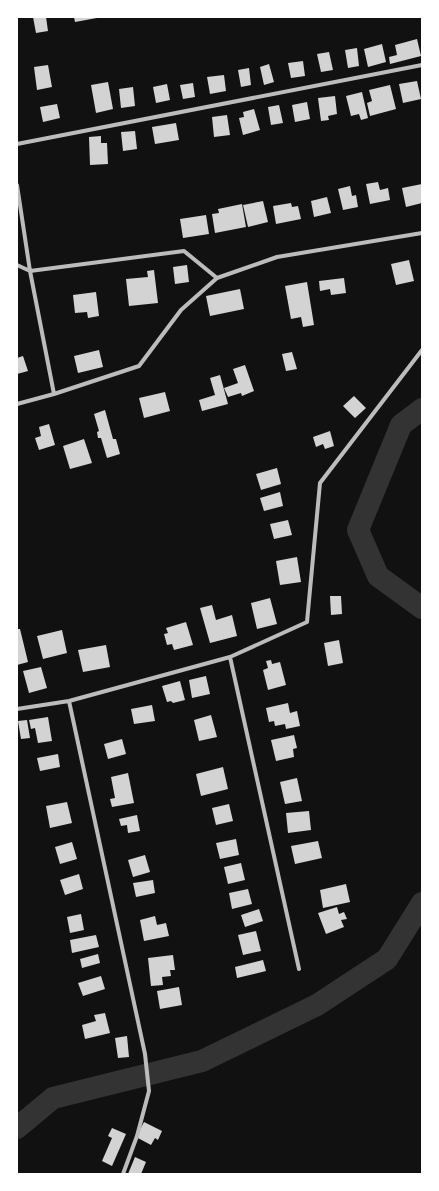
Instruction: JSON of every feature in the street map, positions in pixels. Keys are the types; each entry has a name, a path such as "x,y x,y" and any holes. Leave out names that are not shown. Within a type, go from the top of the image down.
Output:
{"street":[{"path":"17,144 422,65"},
{"path":"17,185 30,271 54,394"},
{"path":"17,404 54,394 139,366 181,310 217,278 277,257 422,233"},
{"path":"17,265 30,271 184,251 217,278"},
{"path":"17,709 69,701 230,657 307,622 320,483 422,350"},
{"path":"230,657 299,969"},
{"path":"69,701 145,1054 149,1091 137,1136 123,1174"}],"building":[{"path":"33,17 46,17 48,31 36,33"},
{"path":"74,17 97,17 97,18 75,22"},
{"path":"417,39 421,56 390,64 389,57 397,55 395,45"},
{"path":"382,44 386,62 368,67 364,49"},
{"path":"357,48 359,66 348,68 345,50"},
{"path":"329,52 333,70 321,72 317,54"},
{"path":"303,61 305,76 291,78 288,63"},
{"path":"269,64 274,82 264,85 260,67"},
{"path":"48,65 52,87 37,90 34,67"},
{"path":"249,68 251,85 241,87 238,70"},
{"path":"224,75 226,91 210,94 207,77"},
{"path":"417,81 421,99 403,103 399,84"},
{"path":"108,82 113,109 96,113 91,85"},
{"path":"193,83 195,97 183,99 180,85"},
{"path":"167,84 170,100 156,103 153,87"},
{"path":"390,85 396,109 370,116 367,103 372,101 369,90"},
{"path":"133,87 135,106 121,108 119,89"},
{"path":"362,92 368,118 361,120 359,114 351,116 346,96"},
{"path":"335,96 337,114 328,116 329,120 321,121 318,98"},
{"path":"307,102 310,119 295,122 292,105"},
{"path":"57,104 60,118 43,122 40,107"},
{"path":"279,105 283,123 271,125 268,107"},
{"path":"254,109 260,130 243,135 239,118 244,117 243,112"},
{"path":"227,115 230,135 214,137 212,117"},
{"path":"176,123 179,140 155,144 152,127"},
{"path":"135,131 137,149 123,151 121,132"},
{"path":"101,136 101,143 107,143 108,164 90,165 89,137"},
{"path":"378,182 380,190 388,188 390,200 370,204 366,184"},
{"path":"422,184 422,203 406,207 402,188"},
{"path":"350,186 352,196 356,195 358,207 343,210 338,189"},
{"path":"327,197 331,213 314,217 311,201"},
{"path":"263,201 268,222 248,227 243,205"},
{"path":"291,203 292,207 298,206 301,219 276,224 273,206"},
{"path":"242,204 246,227 215,233 212,214 219,213 218,209"},
{"path":"206,215 209,234 183,238 180,219"},
{"path":"409,260 414,281 396,285 391,264"},
{"path":"187,265 189,282 175,284 173,267"},
{"path":"154,270 158,303 129,306 126,279 148,277 147,271"},
{"path":"344,278 346,293 331,295 330,289 320,291 319,281"},
{"path":"307,282 314,325 303,327 301,317 291,319 285,286"},
{"path":"240,289 244,309 210,316 206,296"},
{"path":"96,292 99,316 88,318 87,312 75,313 73,295"},
{"path":"99,350 103,367 78,373 74,356"},
{"path":"292,352 297,369 286,371 282,354"},
{"path":"23,356 28,371 17,374 17,358"},
{"path":"245,365 254,391 242,396 241,393 228,397 224,388 238,383 233,369"},
{"path":"220,375 228,404 202,411 199,400 215,395 210,378"},
{"path":"165,392 170,411 144,418 139,398"},
{"path":"354,396 366,408 355,418 343,406"},
{"path":"105,410 113,439 116,439 120,454 107,458 101,438 98,438 97,432 99,431 94,414"},
{"path":"49,424 55,445 39,450 35,438 41,436 39,427"},
{"path":"330,431 334,446 325,449 323,444 316,447 313,437"},
{"path":"84,439 92,463 70,469 63,446"},
{"path":"277,468 281,484 261,490 256,474"},
{"path":"280,492 283,506 264,511 260,498"},
{"path":"288,520 292,535 274,539 270,524"},
{"path":"297,557 301,582 280,585 276,561"},
{"path":"330,596 341,596 342,614 331,615"},
{"path":"270,598 277,624 257,629 251,603"},
{"path":"212,605 216,620 232,615 237,636 210,643 200,608"},
{"path":"186,622 193,645 174,650 172,644 167,645 164,634 168,633 166,628"},
{"path":"17,629 20,629 28,662 17,665"},
{"path":"62,630 67,653 43,659 37,636"},
{"path":"339,640 343,663 328,666 324,643"},
{"path":"106,645 110,667 83,672 78,650"},
{"path":"271,660 272,664 280,662 286,685 268,690 263,670 268,668 266,661"},
{"path":"41,667 47,688 29,693 23,671"},
{"path":"206,676 210,694 192,698 189,680"},
{"path":"180,681 185,700 173,703 171,701 167,702 162,686"},
{"path":"288,703 290,713 297,711 300,726 286,729 285,724 275,726 274,721 269,722 266,708"},
{"path":"152,705 155,721 134,724 131,709"},
{"path":"211,715 217,737 199,741 194,720"},
{"path":"48,717 52,741 38,743 35,728 31,729 29,720"},
{"path":"27,720 30,738 21,739 18,721"},
{"path":"294,735 297,748 293,749 294,757 276,761 271,740"},
{"path":"122,739 126,754 108,759 104,744"},
{"path":"58,754 60,767 40,771 37,758"},
{"path":"223,767 228,789 201,796 196,774"},
{"path":"128,773 134,803 112,807 110,799 115,798 111,777"},
{"path":"297,778 302,801 285,804 280,782"},
{"path":"67,802 72,823 50,828 46,806"},
{"path":"229,804 233,821 216,825 212,808"},
{"path":"309,811 311,830 288,833 286,813"},
{"path":"137,815 140,831 128,833 127,825 121,826 119,819"},
{"path":"236,839 239,855 220,859 216,843"},
{"path":"318,841 322,858 295,864 291,846"},
{"path":"72,842 77,859 60,864 55,847"},
{"path":"145,855 150,872 133,877 128,860"},
{"path":"241,863 245,880 228,884 224,867"},
{"path":"79,874 83,889 65,895 60,880"},
{"path":"153,880 155,893 136,897 133,883"},
{"path":"346,884 350,902 323,908 320,890"},
{"path":"248,889 252,904 232,909 229,893"},
{"path":"337,907 339,914 344,912 347,919 341,920 344,927 326,934 318,913"},
{"path":"259,909 263,921 245,927 241,915"},
{"path":"81,914 84,930 70,933 67,917"},
{"path":"155,916 157,925 166,923 169,936 144,941 140,920"},
{"path":"256,931 261,951 243,955 238,935"},
{"path":"96,935 99,947 72,953 70,940"},
{"path":"98,954 100,963 82,968 80,959"},
{"path":"173,955 175,970 170,970 171,976 162,977 163,985 151,986 148,958"},
{"path":"263,960 266,971 237,978 235,967"},
{"path":"101,976 105,989 83,996 78,983"},
{"path":"179,987 182,1005 160,1009 157,991"},
{"path":"105,1013 110,1033 85,1039 82,1025 96,1021 94,1015"},
{"path":"127,1036 129,1057 118,1058 115,1038"},
{"path":"144,1122 162,1131 158,1140 155,1138 151,1145 136,1137"},
{"path":"112,1128 126,1134 112,1166 102,1161 112,1138 108,1136"},
{"path":"135,1157 146,1162 141,1174 128,1174"}],"waterway":[{"path":"422,409 401,425 358,530 378,576 422,608"},
{"path":"17,1128 53,1098 202,1061 317,1005 387,959 422,903"}]}
